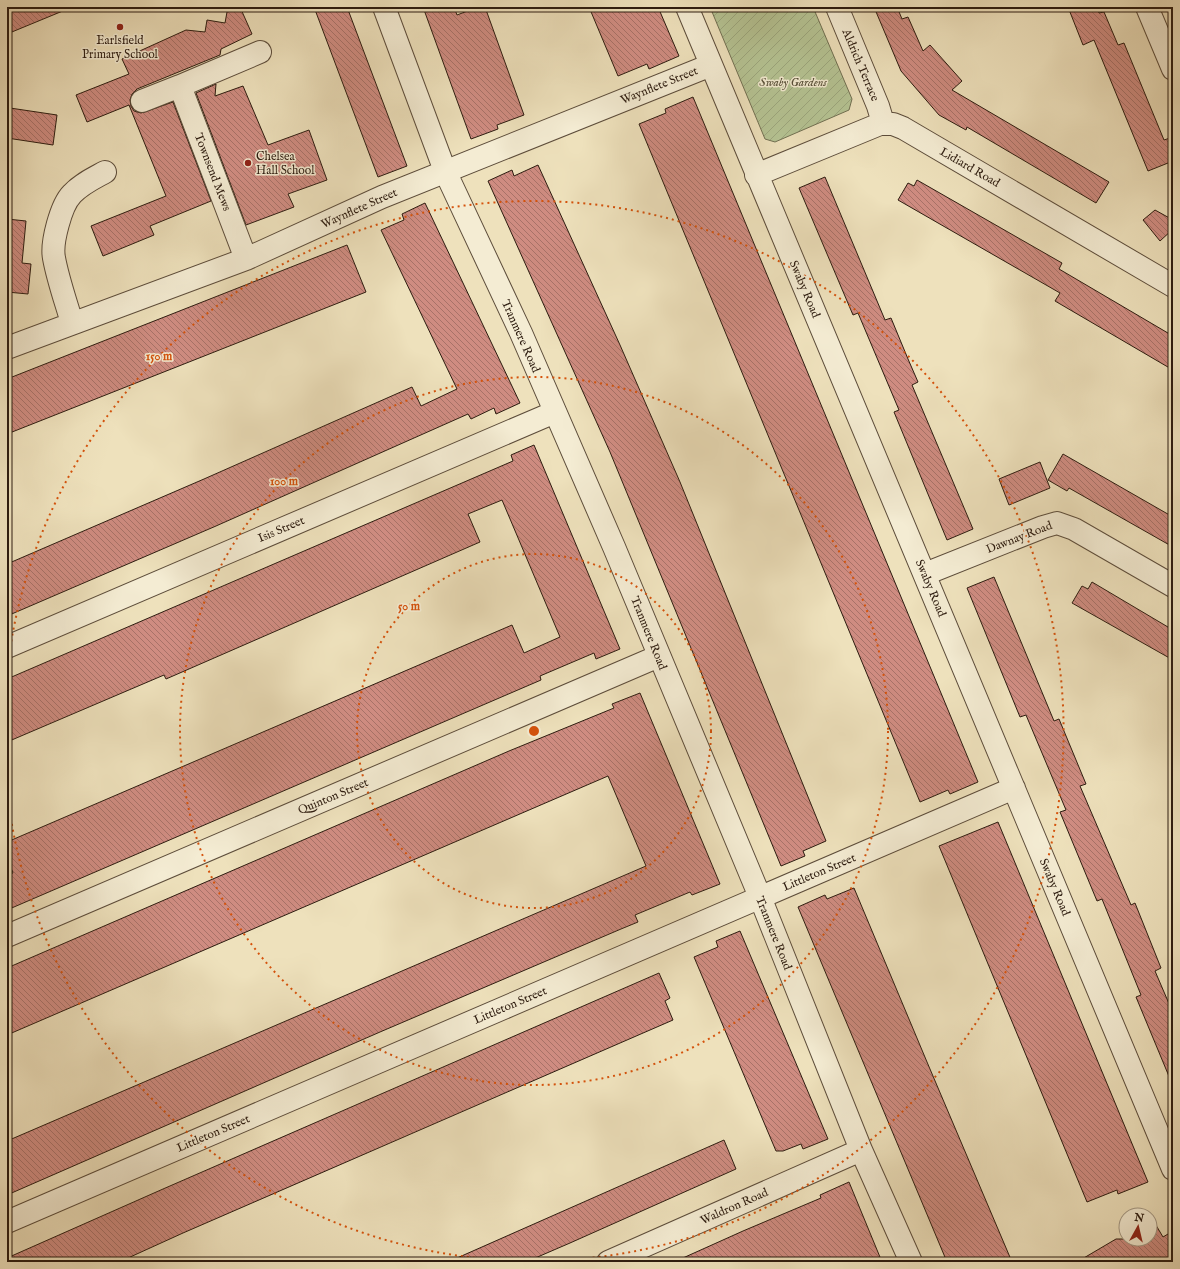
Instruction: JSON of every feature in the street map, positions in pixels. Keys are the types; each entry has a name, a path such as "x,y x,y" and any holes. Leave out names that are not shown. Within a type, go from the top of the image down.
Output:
{"street":[{"name":"Tranmere Road","path":"384,7 445,171 521,333 555,412 760,897 861,1150 911,1262"},
{"name":"Swaby Road","path":"687,7 1173,1169"},
{"name":"Aldrich Terrace","path":"837,7 878,106 881,116 880,124"},
{"path":"1147,7 1173,69"},
{"path":"142,101 260,52"},
{"name":"Waynflete Street","path":"7,348 246,259 382,197 711,65"},
{"name":"Townsend Mews","path":"180,86 246,259"},
{"path":"756,175 880,124"},
{"name":"Lidiard Road","path":"880,124 892,124 903,128 1173,286"},
{"path":"72,323 53,256 58,221 63,206 71,194 84,184 105,172"},
{"name":"Isis Street","path":"7,647 555,412"},
{"name":"Dawnay Road","path":"925,574 1043,527 1057,523 1074,529 1173,586"},
{"name":"Quinton Street","path":"7,936 659,656"},
{"name":"Littleton Street","path":"7,1222 1014,788"},
{"name":"Waldron Road","path":"608,1262 861,1150"}],"green space":[{"name":"Swaby Gardens","path":"710,7 813,7 852,99 849,110 775,142 765,139"}],"building":[{"path":"7,7 70,7 70,8 7,34"},
{"path":"236,7 240,7 252,34 221,49 220,55 137,89 132,94 130,100 134,111 141,113 173,102 211,201 150,226 154,235 103,256 91,226 166,196 129,105 87,122 76,95 129,74 122,59 186,30 205,32 207,20 225,23 227,12"},
{"path":"314,7 347,7 407,166 378,177"},
{"path":"423,7 454,7 457,15 478,7 485,7 524,115 497,125 498,129 471,139"},
{"path":"589,7 658,7 679,56 649,69 647,64 618,76"},
{"path":"874,7 897,7 902,19 908,17 923,51 930,45 962,81 952,90 1109,182 1096,203 967,127 966,130 939,115 901,71"},
{"path":"1068,7 1097,7 1099,13 1104,12 1118,45 1124,43 1164,140 1173,137 1173,161 1148,171 1094,40 1083,45"},
{"name":"Chelsea Hall School","path":"216,84 215,96 243,86 268,145 309,130 327,180 288,194 294,207 246,225 196,93"},
{"path":"693,97 978,782 950,794 948,790 920,802 639,124 666,113 665,109"},
{"path":"10,108 57,115 53,145 7,138"},
{"path":"538,165 620,345 680,482 826,841 803,851 805,856 781,866 610,452 488,181 512,170 514,176"},
{"path":"825,177 885,320 891,318 918,382 912,385 973,529 947,540 894,412 899,410 858,313 853,315 799,188"},
{"path":"917,180 1062,263 1059,269 1173,336 1173,370 1055,301 1060,293 898,200 908,183 914,186"},
{"path":"425,203 520,403 496,414 494,408 471,419 468,414 216,526 7,616 7,564 412,387 421,406 457,389 381,230 404,220 402,214"},
{"path":"1155,210 1173,220 1173,229 1160,241 1143,220"},
{"path":"7,219 26,221 22,263 31,264 28,294 7,292"},
{"path":"347,245 366,292 7,434 7,379"},
{"path":"534,445 620,649 596,659 594,653 540,676 541,680 7,910 7,875 13,873 7,858 7,842 512,625 524,653 560,637 502,500 468,514 480,542 166,679 164,675 7,742 7,679 513,461 511,455"},
{"path":"1063,454 1173,517 1173,547 1069,488 1067,491 1048,480"},
{"path":"1040,462 1050,488 1009,505 999,479"},
{"path":"994,577 1054,721 1059,719 1086,784 1080,786 1131,905 1135,903 1161,968 1155,971 1173,1013 1173,1086 1136,997 1141,995 1102,899 1097,901 1060,812 1066,810 1026,715 1020,717 967,588"},
{"path":"1092,582 1173,630 1173,660 1072,603 1082,586 1088,589"},
{"path":"640,693 720,884 692,895 690,892 635,915 638,922 380,1032 7,1195 7,1141 646,866 608,776 7,1035 7,968 509,751 614,708 612,704"},
{"path":"998,822 1148,1182 1118,1194 1117,1190 1087,1202 939,846"},
{"path":"854,888 1012,1262 947,1262 798,907 825,895 827,899"},
{"path":"740,931 828,1139 803,1149 801,1144 783,1151 776,1151 694,957 718,947 716,941"},
{"path":"659,973 670,998 665,1001 673,1020 183,1233 128,1258 130,1262 7,1262 7,1258"},
{"path":"724,1140 736,1169 570,1243 526,1262 448,1262"},
{"path":"849,1182 882,1262 674,1262 821,1198 820,1195"},
{"path":"1158,1229 1163,1237 1173,1231 1173,1262 1077,1262 1118,1239 1118,1247 1158,1247"}],"place":[{"name":"Earlsfield Primary School","path":"120,27"},
{"name":"Chelsea Hall School","path":"248,163"}]}
